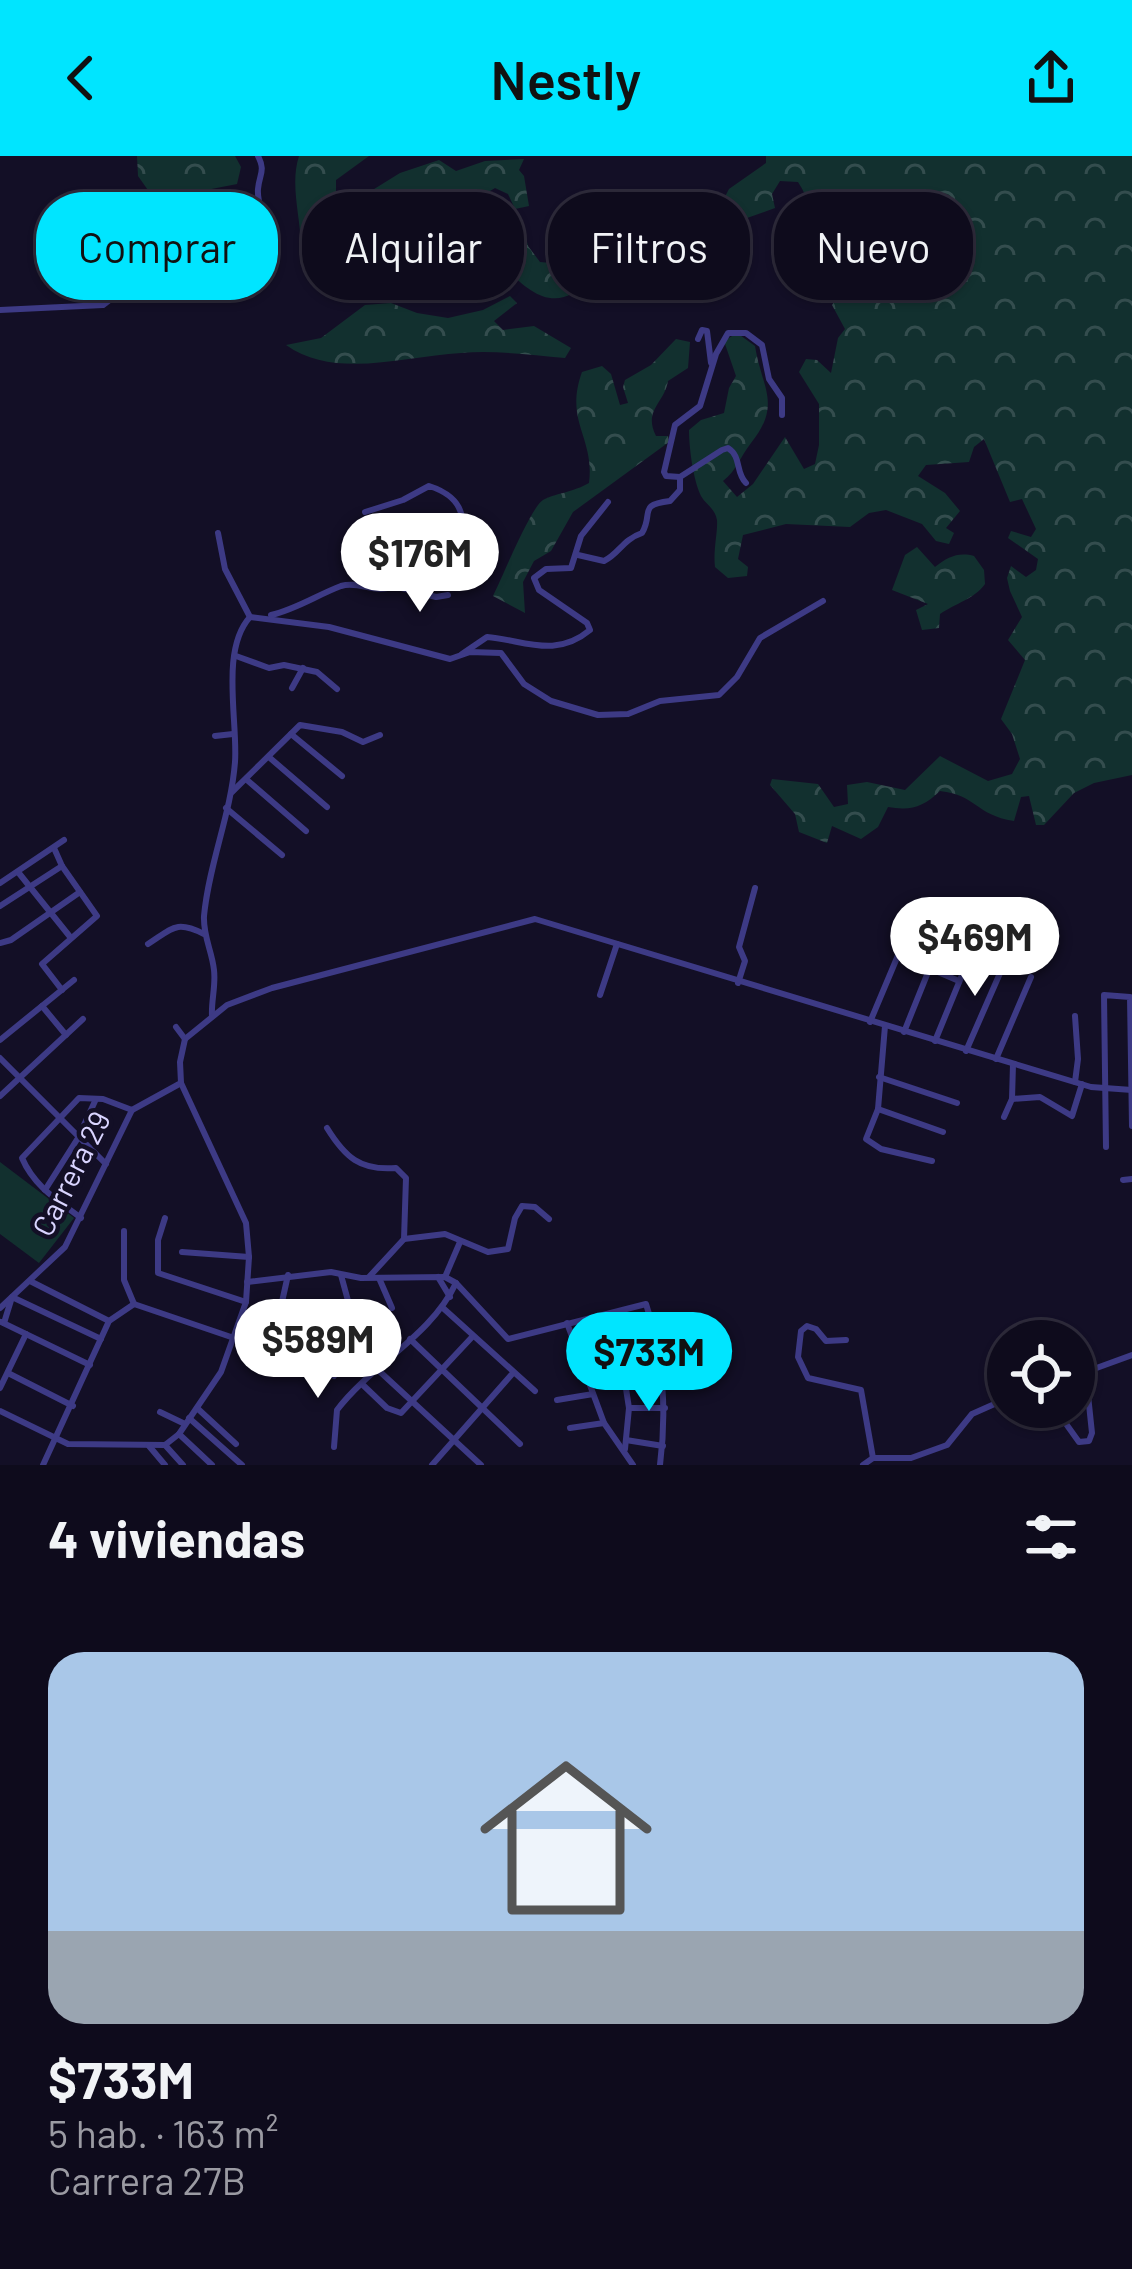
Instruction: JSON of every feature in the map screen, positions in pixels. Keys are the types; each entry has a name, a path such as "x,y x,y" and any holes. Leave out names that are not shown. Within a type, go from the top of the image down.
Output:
{"street":[{"path":"0,310 113,301 121,260 145,235 206,219 258,214 263,171 258,156"},
{"path":"698,339 702,330 707,331 712,367"},
{"path":"746,483 736,454 728,448 680,477 664,472 674,430 700,406 728,333 737,330 752,335 762,345 769,379 782,398 782,416"},
{"path":"578,555 610,558 623,541 642,533 648,508 675,496 680,477"},
{"path":"212,1016 215,977 204,934 213,854 235,756 231,695 244,622 305,605 342,586 383,590 394,586 412,563 454,531 461,512 443,491 429,486 365,512"},
{"path":"459,656 487,638 514,639 533,648 590,630 587,622 539,590 534,578 546,569 572,568 581,536 608,502"},
{"path":"411,530 454,531"},
{"path":"218,533 225,569 250,617"},
{"path":"394,586 436,597 448,595"},
{"path":"268,616 353,632 439,657 500,653 536,694 614,716 660,701 719,695 737,677 760,638 823,601"},
{"path":"236,656 269,668 317,672 337,689"},
{"path":"292,688 303,668"},
{"path":"230,794 300,724 363,742 380,735"},
{"path":"215,736 233,734"},
{"path":"291,734 342,776"},
{"path":"270,758 327,807"},
{"path":"247,780 305,831"},
{"path":"226,808 282,855"},
{"path":"0,883 64,840"},
{"path":"55,848 62,866 98,916 42,964 62,989"},
{"path":"0,906 62,866"},
{"path":"18,872 71,938"},
{"path":"738,983 745,961 739,947 755,888"},
{"path":"0,943 80,892"},
{"path":"870,1022 916,915"},
{"path":"0,1412 68,1444 165,1445 179,1434 221,1372 245,1302 246,1223 181,1082 180,1062 185,1039 212,1016 226,1005 272,988 535,919 966,1051 1104,1090 1132,1090"},
{"path":"148,944 178,925 204,934"},
{"path":"904,1032 947,925"},
{"path":"935,1041 976,941"},
{"path":"600,995 617,944"},
{"path":"898,955 959,981"},
{"path":"966,1051 1004,964"},
{"path":"996,1059 1031,976"},
{"path":"0,1040 74,980"},
{"path":"1106,1147 1104,995 1130,997 1132,1126"},
{"path":"43,1006 66,1035"},
{"path":"1012,1099 1040,1096 1072,1116 1078,1083 1075,1016"},
{"path":"0,1096 82,1018"},
{"path":"885,1026 878,1109 865,1135 868,1143 932,1161"},
{"path":"176,1027 185,1039"},
{"path":"0,1058 106,1164"},
{"path":"1004,1117 1012,1099 1013,1064"},
{"path":"879,1077 957,1103"},
{"path":"82,1219 45,1191 22,1158 79,1098 132,1110 181,1082"},
{"path":"45,1191 96,1099"},
{"path":"878,1109 943,1132"},
{"name":"Carrera 29","path":"0,1308 65,1247 132,1110"},
{"path":"327,1128 349,1158 372,1169 396,1168 404,1173 404,1239"},
{"path":"369,1277 404,1239 445,1234 497,1252 508,1249 522,1206 536,1207 549,1219"},
{"path":"165,1218 158,1240 158,1273 245,1302"},
{"path":"124,1231 124,1280 134,1304 234,1338"},
{"path":"442,1277 461,1242"},
{"path":"182,1252 249,1257"},
{"path":"248,1282 288,1275 442,1277 456,1283 508,1339 646,1304 657,1337 665,1408 661,1465"},
{"path":"288,1275 273,1342 334,1376"},
{"path":"341,1275 353,1319"},
{"path":"442,1277 450,1297"},
{"path":"379,1278 392,1308"},
{"path":"30,1281 109,1321"},
{"path":"334,1447 337,1410 443,1308 456,1283"},
{"path":"0,1337 13,1297 100,1340"},
{"path":"282,1303 308,1312 342,1335"},
{"path":"43,1465 109,1321 134,1304"},
{"path":"443,1308 535,1391"},
{"path":"3,1323 90,1365"},
{"path":"567,1323 604,1423 633,1465"},
{"path":"846,1340 826,1342 807,1326 801,1331 798,1357 808,1378 864,1393 873,1458"},
{"path":"0,1388 26,1334"},
{"path":"363,1385 376,1400 401,1413 473,1336"},
{"path":"410,1339 520,1444"},
{"path":"1095,1369 1132,1355"},
{"path":"377,1369 481,1465"},
{"path":"625,1453 629,1408 624,1376 660,1371"},
{"path":"8,1373 73,1406"},
{"path":"432,1465 513,1373"},
{"path":"557,1400 593,1394"},
{"path":"863,1465 873,1458 929,1453 947,1444 972,1414 987,1407"},
{"path":"197,1408 236,1444"},
{"path":"629,1408 665,1408"},
{"path":"160,1412 187,1421 242,1465"},
{"path":"570,1428 604,1423"},
{"path":"1068,1428 1078,1442 1089,1442 1091,1428"},
{"path":"179,1434 211,1464 224,1450"},
{"path":"626,1440 663,1446"},
{"path":"165,1445 182,1465"},
{"path":"149,1446 164,1465"}],"green space":[{"path":"137,156 235,156 241,167 237,184 196,192 149,192 138,176"},
{"path":"299,156 369,156 336,180 336,192 302,192 302,246 295,188"},
{"path":"766,156 1132,156 1132,775 1094,783 1074,793 1044,825 1036,825 1029,796 1021,797 1014,821 940,791 916,806 888,807 878,827 861,839 832,826 827,843 799,832 795,814 770,785 772,779 818,784 834,807 848,804 847,785 867,782 905,790 940,756 988,781 1012,774 1020,759 1001,719 1025,660 1008,640 1022,617 1007,578 1011,566 1026,577 1036,570 1038,559 1008,538 1011,531 1031,537 1036,529 1022,499 1010,502 984,439 974,447 969,462 926,465 918,476 945,493 960,511 946,528 954,533 949,544 936,541 922,524 886,510 869,513 850,527 786,524 743,535 738,559 748,567 747,576 728,578 715,567 717,520 698,489 689,430 701,420 724,413 736,376 724,341 737,333 755,346 768,407 760,429 723,481 737,497 753,484 785,437 804,469 815,464 819,404 799,372 806,359 817,360 831,373 838,338 845,329 832,305 835,300 973,300 973,192 803,192 798,182 780,181 772,194 774,208 750,217 750,192 727,192 766,163"},
{"path":"524,159 519,170 529,206 524,207 524,192 495,188 488,192 369,192 400,173 439,160 456,171 485,161"},
{"path":"524,229 528,246 540,262 548,263 548,297 524,285"},
{"path":"514,300 517,303 494,321 503,330 534,326 571,348 565,358 474,352 348,364 305,356 286,345 321,338 365,305 391,303 448,318"},
{"path":"676,339 690,342 688,368 668,381 652,420 656,436 668,436 669,442 573,512 551,551 534,561 523,582 525,613 493,596 538,505 589,483 588,453 576,404 582,372 602,366 611,374 620,405 628,403 625,380 651,365"},
{"path":"917,547 935,567 953,556 968,555 984,570 985,584 940,614 939,628 922,630 916,610 928,604 892,590 905,555"},
{"path":"0,1162 74,1218 39,1263 0,1234"}]}
